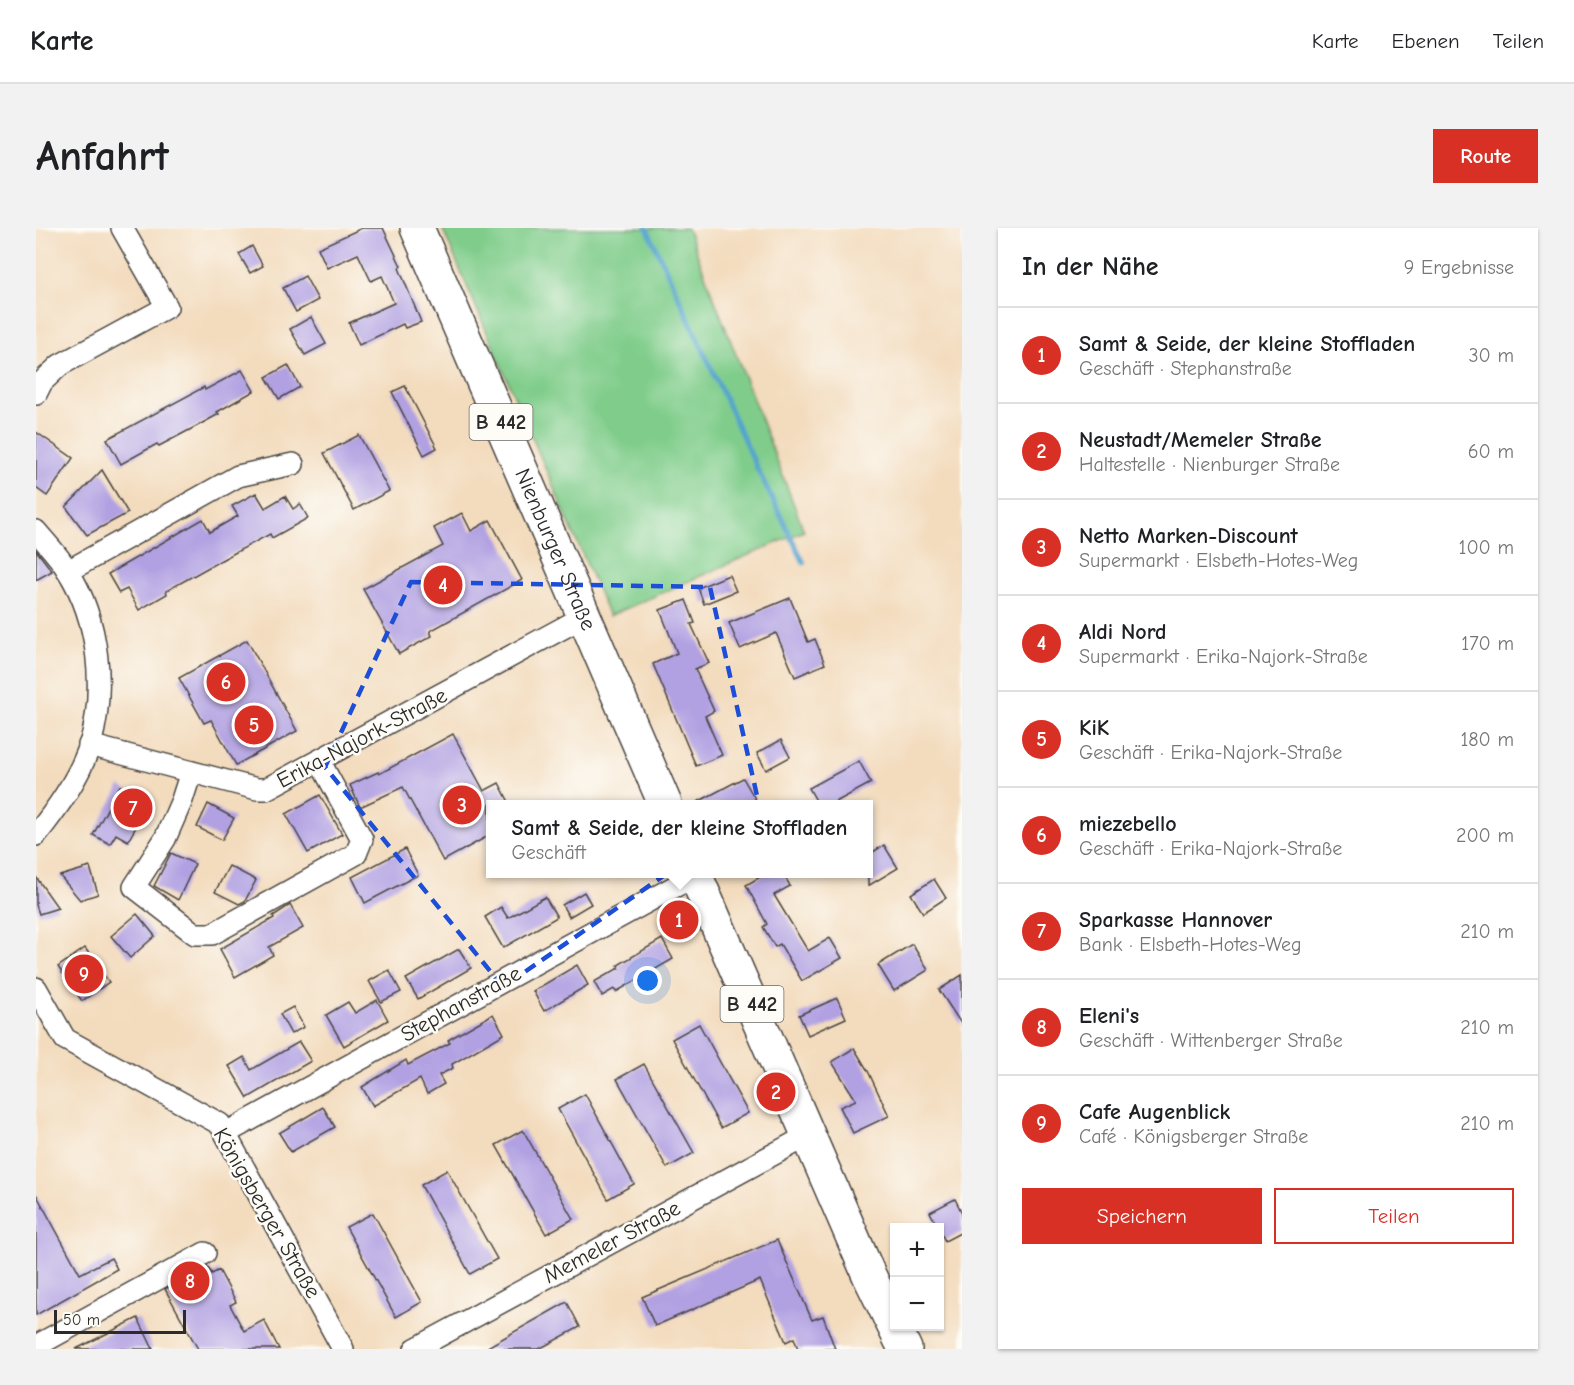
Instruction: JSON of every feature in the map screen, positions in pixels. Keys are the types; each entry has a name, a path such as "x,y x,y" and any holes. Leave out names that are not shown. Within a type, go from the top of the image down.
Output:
{"main road":[{"name":"Nienburger Straße","path":"417,228 663,800"},
{"name":"B 442","path":"697,878 869,1275 905,1349"}],"street":[{"path":"36,394 42,382 60,365 167,307 122,228"},
{"path":"68,571 238,476 293,464"},
{"path":"36,531 68,571 84,603 93,633 98,692 90,745 57,809 36,836"},
{"name":"Erika-Najork-Straße","path":"90,745 257,789 267,789 585,616"},
{"path":"191,772 165,839 134,887 195,934 212,934 356,854 362,839 320,762"},
{"name":"Stephanstraße","path":"226,1133 688,878"},
{"name":"Königsberger Straße","path":"38,994 65,1039 220,1124 343,1349"},
{"name":"Memeler Straße","path":"415,1349 809,1135"},
{"path":"36,1346 205,1254"}],"highlighted area":[{"path":"411,582 710,587 760,809 503,987 325,767"}],"green space":[{"path":"442,228 687,228 804,531 609,616"}],"building":[{"path":"362,228 383,228 401,266 399,268 421,322 405,328 403,324 359,345 349,323 394,303 382,276 371,281 358,254 327,268 318,248"},
{"path":"252,246 263,266 250,273 239,254"},
{"path":"305,276 318,300 296,312 283,288"},
{"path":"311,317 326,344 305,355 290,329"},
{"path":"288,365 300,387 279,399 266,377"},
{"path":"242,370 254,391 217,412 219,414 121,464 107,439 204,387 205,390"},
{"path":"405,386 437,448 424,455 392,392"},
{"path":"36,432 73,458 47,496 36,488"},
{"path":"359,435 389,491 354,510 324,453"},
{"path":"102,470 128,513 87,535 66,507"},
{"path":"256,493 265,508 285,496 293,509 300,504 308,518 272,538 270,534 225,558 166,591 167,594 139,610 127,589 119,593 108,574 203,519 210,532 238,516 232,506"},
{"path":"462,513 471,531 490,520 522,580 430,631 432,636 399,654 363,589 443,546 434,528"},
{"path":"36,550 52,571 36,580"},
{"path":"729,575 736,591 704,604 698,588"},
{"path":"790,598 808,642 815,639 825,664 795,677 776,633 740,649 729,623"},
{"path":"686,600 695,623 691,624 709,663 695,669 714,711 705,716 722,755 696,766 653,664 677,653 660,610"},
{"path":"247,640 297,731 236,765 211,720 204,723 179,678"},
{"path":"453,734 484,791 499,783 508,800 486,800 486,837 443,861 403,787 360,807 350,785 378,772 379,774"},
{"path":"781,740 790,757 766,770 757,753"},
{"path":"859,761 871,783 839,800 816,800 809,788"},
{"path":"743,778 756,800 702,800"},
{"path":"120,786 150,802 128,841 116,834 110,844 93,835"},
{"path":"320,795 342,834 308,853 286,814"},
{"path":"208,804 234,818 222,840 197,827"},
{"path":"884,845 898,868 868,886 868,878 873,878 873,852"},
{"path":"405,849 418,875 365,903 352,877"},
{"path":"171,853 195,864 178,900 154,886"},
{"path":"229,866 256,880 245,901 239,904 215,892"},
{"path":"90,867 98,894 80,900 60,876"},
{"path":"36,877 58,908 39,914 36,905"},
{"path":"758,878 786,878 790,886 774,895 808,951 830,938 842,958 802,981 780,944 775,947 763,927 767,924 746,885"},
{"path":"934,879 946,898 923,913 911,894"},
{"path":"584,892 591,904 569,917 562,905"},
{"path":"545,897 557,917 503,948 485,917 501,907 508,918"},
{"path":"290,905 303,928 269,947 273,955 235,977 220,949 274,918 273,916"},
{"path":"137,914 155,936 130,958 111,936"},
{"path":"662,939 673,959 616,992 614,989 602,996 594,982"},
{"path":"912,944 928,970 894,991 878,965"},
{"path":"85,948 109,982 82,1001 58,967"},
{"path":"459,949 471,968 418,999 406,979"},
{"path":"577,965 588,985 544,1011 533,991"},
{"path":"389,970 401,992 381,1002 369,981"},
{"path":"962,975 962,1025 939,990"},
{"path":"837,998 846,1018 808,1035 799,1015"},
{"path":"377,1000 388,1020 344,1046 326,1015 348,1002 355,1013"},
{"path":"293,1007 304,1027 291,1034 280,1014"},
{"path":"493,1014 504,1034 452,1064 453,1068 439,1075 444,1084 427,1094 420,1079 373,1106 362,1087 406,1060 408,1065 450,1043 448,1040"},
{"path":"699,1024 748,1113 721,1128 672,1039"},
{"path":"299,1042 311,1061 248,1098 229,1066 244,1057 251,1070"},
{"path":"854,1048 868,1071 889,1116 853,1133 840,1107 856,1100 832,1062"},
{"path":"644,1064 694,1153 667,1168 617,1079"},
{"path":"585,1094 634,1184 608,1199 558,1109"},
{"path":"323,1107 335,1127 291,1152 279,1133"},
{"path":"523,1130 573,1219 546,1234 496,1145"},
{"path":"447,1170 497,1259 470,1274 421,1185"},
{"path":"36,1194 80,1274 111,1258 117,1269 36,1315"},
{"path":"955,1199 962,1213 962,1232 945,1241 944,1223 936,1223 930,1212"},
{"path":"373,1213 422,1302 396,1317 346,1227"},
{"path":"777,1240 812,1320 823,1316 835,1349 798,1349 794,1338 786,1342 760,1280 655,1326 642,1297"},
{"path":"207,1266 212,1274 219,1270 236,1302 230,1305 244,1331 264,1320 279,1349 198,1349 165,1289"},
{"path":"567,1302 580,1327 539,1349 484,1349"},
{"path":"138,1318 153,1349 76,1349"}],"waterway":[{"path":"647,228 756,466 804,563"}],"place":[{"name":"Aldi Nord","path":"443,585"},
{"name":"miezebello","path":"226,682"},
{"name":"KiK","path":"254,725"},
{"name":"Netto Marken-Discount","path":"462,805"},
{"name":"Sparkasse Hannover","path":"133,808"},
{"name":"Samt & Seide, der kleine Stoffladen","path":"679,920"},
{"name":"Cafe Augenblick","path":"84,974"},
{"name":"Neustadt/Memeler Straße","path":"776,1092"},
{"name":"Eleni's","path":"190,1281"}]}
